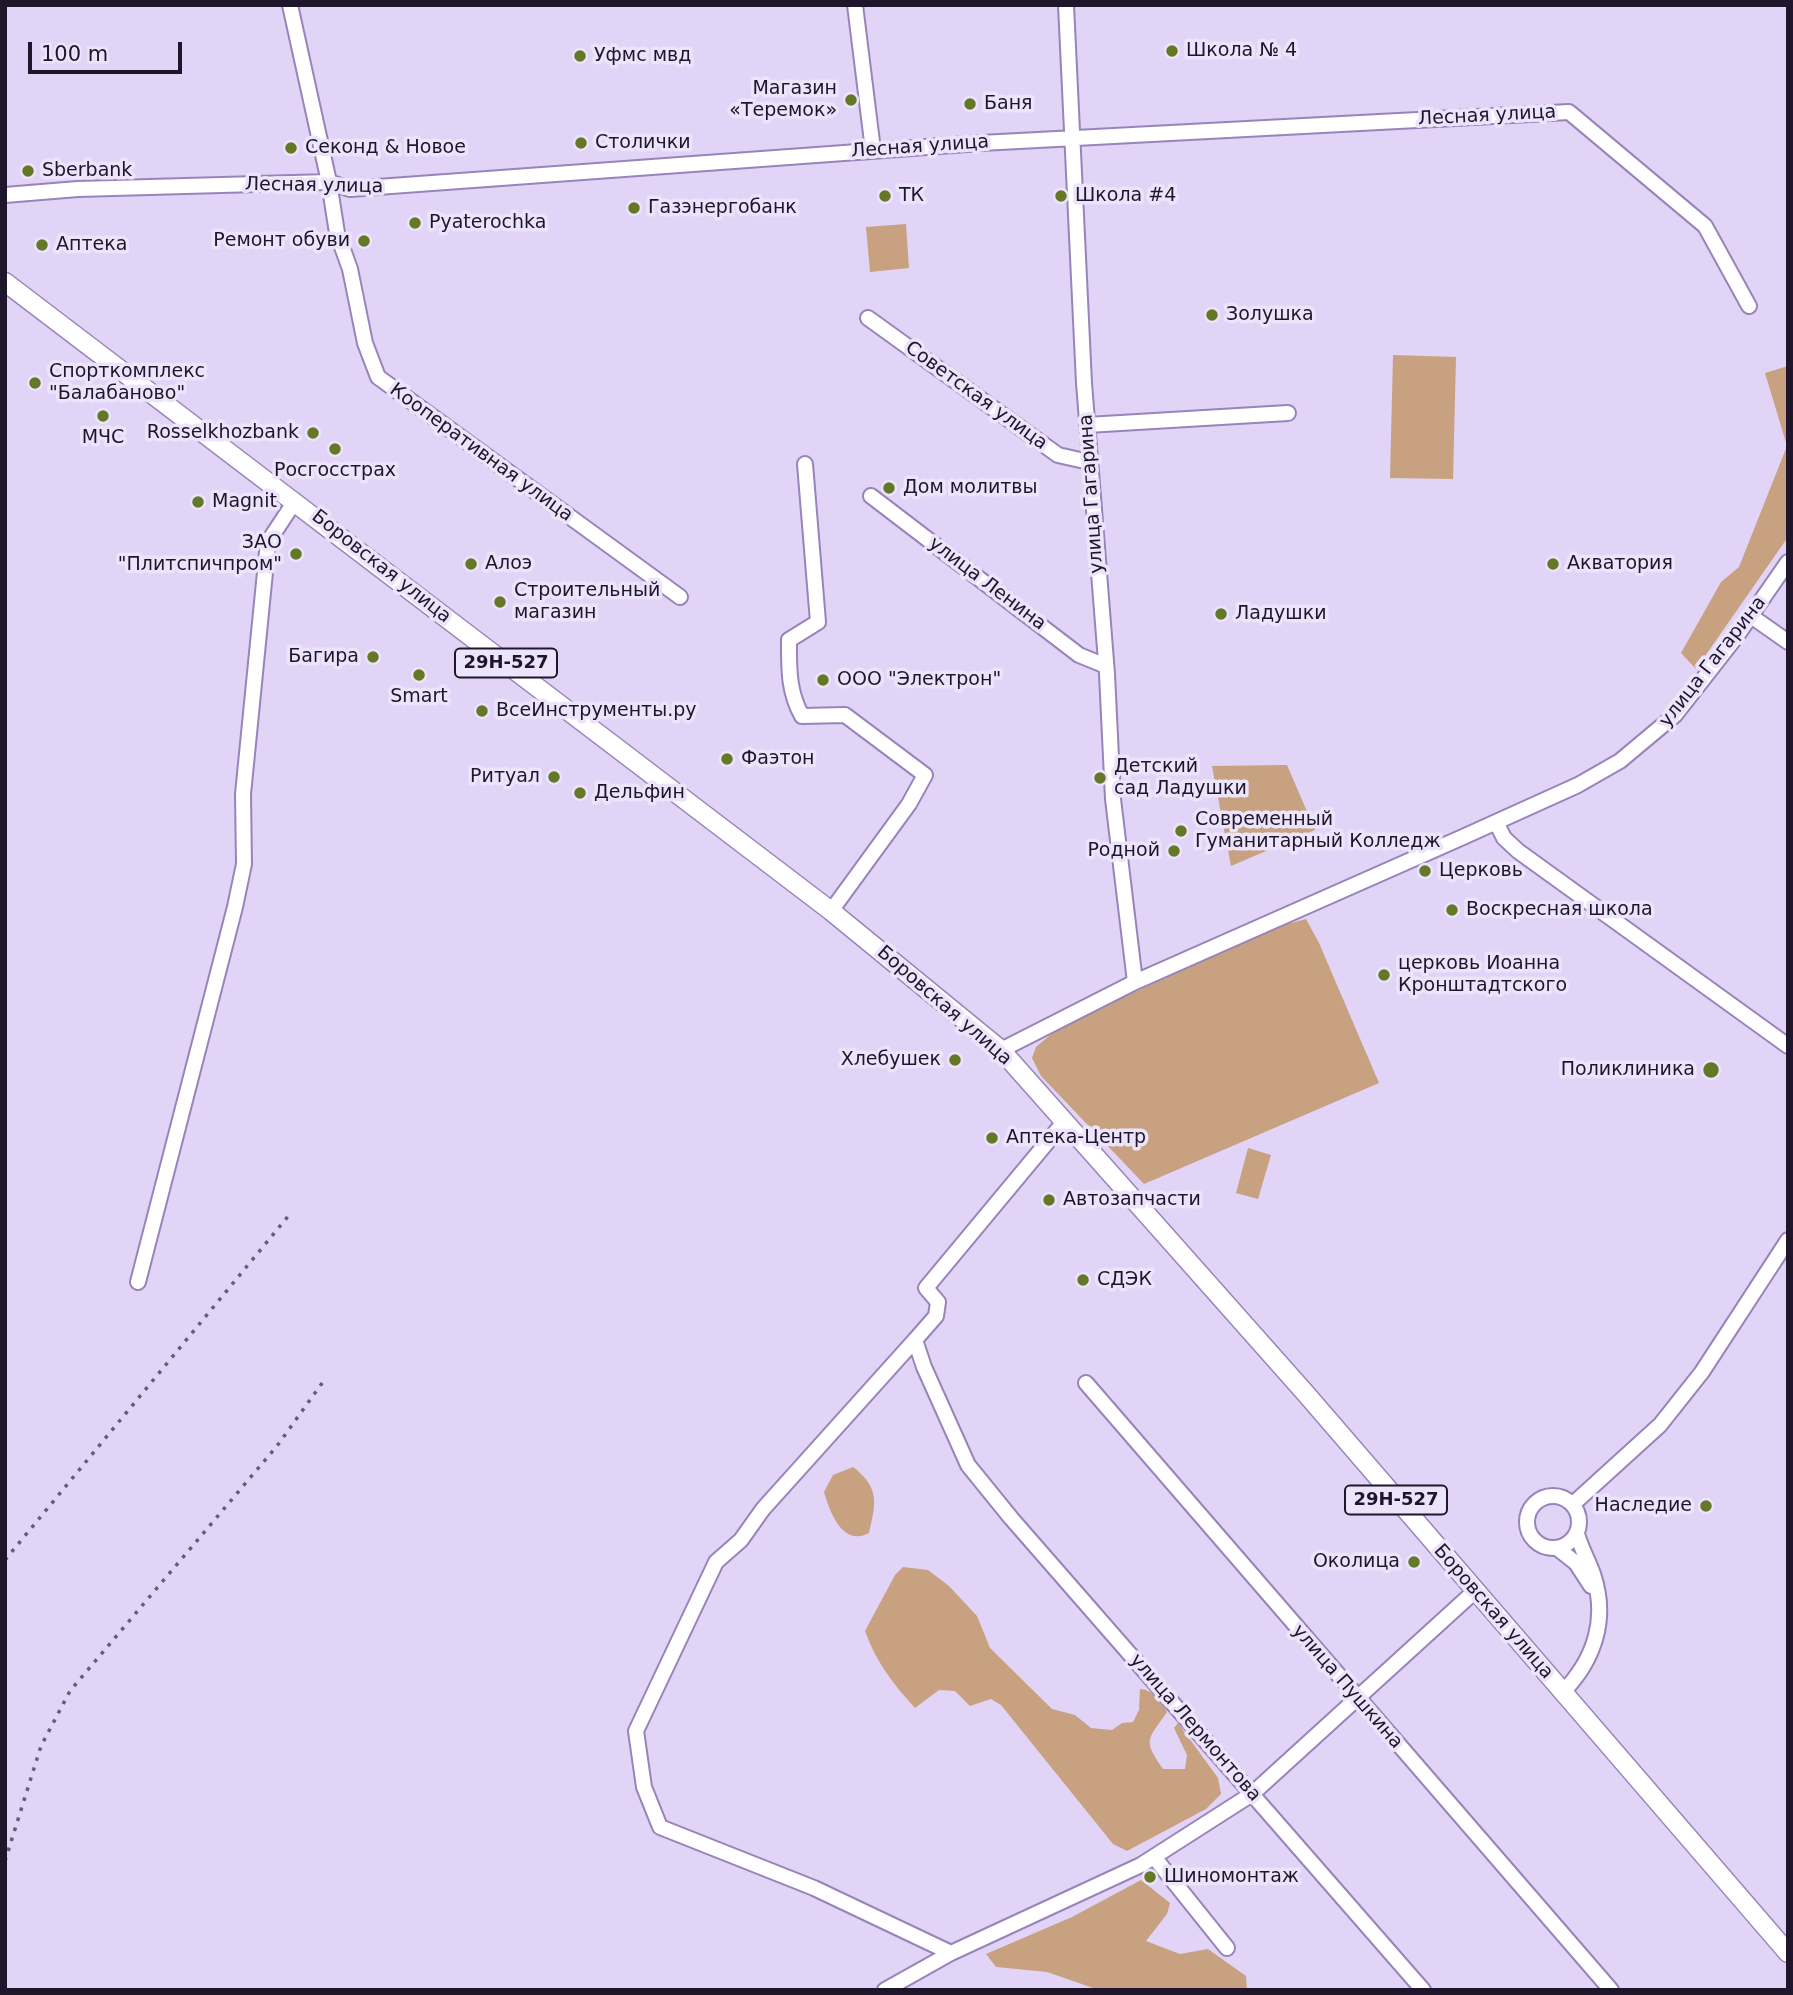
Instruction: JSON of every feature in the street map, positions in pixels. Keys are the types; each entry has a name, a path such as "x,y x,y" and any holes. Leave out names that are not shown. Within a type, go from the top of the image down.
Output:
{"main road":[{"name":"Боровская улица","path":"5,282 831,911 1001,1050 1298,1385 1788,1953"}],"street":[{"name":"Кооперативная улица","path":"290,5 329,182 337,233 350,269 365,343 378,377 680,597"},
{"path":"855,5 873,150"},
{"name":"улица Гагарина","path":"1066,5 1089,463 1114,799 1135,982"},
{"name":"Лесная улица","path":"5,195 78,189 329,182 350,189 873,150 1569,111 1705,226 1749,306"},
{"name":"Советская улица","path":"868,318 1058,455 1089,463"},
{"path":"1087,425 1288,412"},
{"path":"805,464 818,622 789,640 789,685 802,716 845,715 925,775 909,804 831,911"},
{"name":"улица Ленина","path":"871,496 1079,654 1106,666"},
{"path":"138,1282 244,863 243,794 268,542 295,502"},
{"name":"улица Гагарина","path":"1001,1050 1135,982 1598,775 1659,732 1675,715 1751,616 1788,562"},
{"path":"1751,616 1788,642"},
{"path":"1496,822 1504,838 1518,851 1788,1046"},
{"path":"951,1953 814,1888 660,1827 644,1787 636,1731 716,1562 741,1539 763,1509 936,1316 938,1302 926,1288 1063,1122"},
{"path":"1573,1504 1660,1425 1702,1372 1788,1240"},
{"name":"улица Лермонтова","path":"915,1340 924,1367 968,1465 1011,1518 1423,1990"},
{"name":"улица Пушкина","path":"1086,1383 1611,1990"},
{"path":"1557,1548 1569,1543 1577,1534 1580,1521 1573,1504 1562,1497 1550,1496 1538,1500 1530,1510 1527,1522 1530,1534 1539,1544 1557,1548 1576,1563 1600,1599"},
{"path":"1563,1692 1597,1642 1600,1599 1577,1534"},
{"path":"885,1990 951,1953 1119,1877 1252,1794 1475,1591"},
{"path":"1154,1857 1227,1948"}],"shaded area":[{"path":"906,224 909,268 870,272 866,227"},
{"path":"1393,355 1456,357 1453,479 1390,478"},
{"path":"1788,366 1788,537 1696,669 1681,653 1721,582 1739,567 1787,446 1765,373"},
{"path":"1287,765 1315,830 1231,866 1212,766"},
{"path":"1306,919 1319,943 1379,1083 1144,1184 1041,1076 1032,1058 1036,1047 1061,1026 1276,927"},
{"path":"1248,1148 1271,1155 1258,1199 1236,1193"},
{"path":"853,1467 868,1482 874,1497 869,1533 860,1536 845,1532 839,1526 824,1492 833,1475"},
{"path":"903,1567 928,1570 949,1586 977,1616 990,1648 1052,1709 1075,1715 1091,1728 1112,1730 1122,1723 1133,1722 1139,1710 1140,1689 1153,1694 1167,1712 1150,1740 1152,1751 1163,1769 1185,1769 1187,1755 1174,1728 1178,1723 1218,1778 1221,1794 1206,1809 1127,1851 1113,1844 1001,1705 991,1699 970,1706 955,1691 939,1690 915,1708 886,1672 865,1631 895,1575"},
{"path":"1141,1880 1170,1903 1167,1914 1146,1941 1180,1954 1208,1949 1246,1976 1247,1990 1099,1990 1047,1972 996,1967 986,1954 1072,1917"}],"railway":[{"path":"5,1560 290,1214"},
{"path":"5,1861 41,1746 70,1691 277,1446 325,1379"}],"place":[{"name":"Школа № 4","path":"1172,51"},
{"name":"Уфмс мвд","path":"580,56"},
{"name":"Магазин «Теремок»","path":"851,100"},
{"name":"Баня","path":"970,104"},
{"name":"Столички","path":"581,143"},
{"name":"Секонд & Новое","path":"291,148"},
{"name":"Sberbank","path":"28,171"},
{"name":"ТК","path":"885,196"},
{"name":"Школа #4","path":"1061,196"},
{"name":"Газэнергобанк","path":"634,208"},
{"name":"Pyaterochka","path":"415,223"},
{"name":"Ремонт обуви","path":"364,241"},
{"name":"Аптека","path":"42,245"},
{"name":"Золушка","path":"1212,315"},
{"name":"Спорткомплекс \"Балабаново\"","path":"35,383"},
{"name":"МЧС","path":"103,416"},
{"name":"Rosselkhozbank","path":"313,433"},
{"name":"Росгосстрах","path":"335,449"},
{"name":"Дом молитвы","path":"889,488"},
{"name":"Magnit","path":"198,502"},
{"name":"ЗАО \"Плитспичпром\"","path":"296,554"},
{"name":"Алоэ","path":"471,564"},
{"name":"Акватория","path":"1553,564"},
{"name":"Строительный магазин","path":"500,602"},
{"name":"Ладушки","path":"1221,614"},
{"name":"Багира","path":"373,657"},
{"name":"Smart","path":"419,675"},
{"name":"ООО \"Электрон\"","path":"823,680"},
{"name":"ВсеИнструменты.ру","path":"482,711"},
{"name":"Фаэтон","path":"727,759"},
{"name":"Ритуал","path":"554,777"},
{"name":"Детский сад Ладушки","path":"1100,778"},
{"name":"Дельфин","path":"580,793"},
{"name":"Современный Гуманитарный Колледж","path":"1181,831"},
{"name":"Родной","path":"1174,851"},
{"name":"Церковь","path":"1425,871"},
{"name":"Воскресная школа","path":"1452,910"},
{"name":"церковь Иоанна Кронштадтского","path":"1384,975"},
{"name":"Хлебушек","path":"955,1060"},
{"name":"Поликлиника","path":"1711,1070"},
{"name":"Аптека-Центр","path":"992,1138"},
{"name":"Автозапчасти","path":"1049,1200"},
{"name":"СДЭК","path":"1083,1280"},
{"name":"Наследие","path":"1706,1506"},
{"name":"Околица","path":"1414,1562"},
{"name":"Шиномонтаж","path":"1150,1877"}]}
